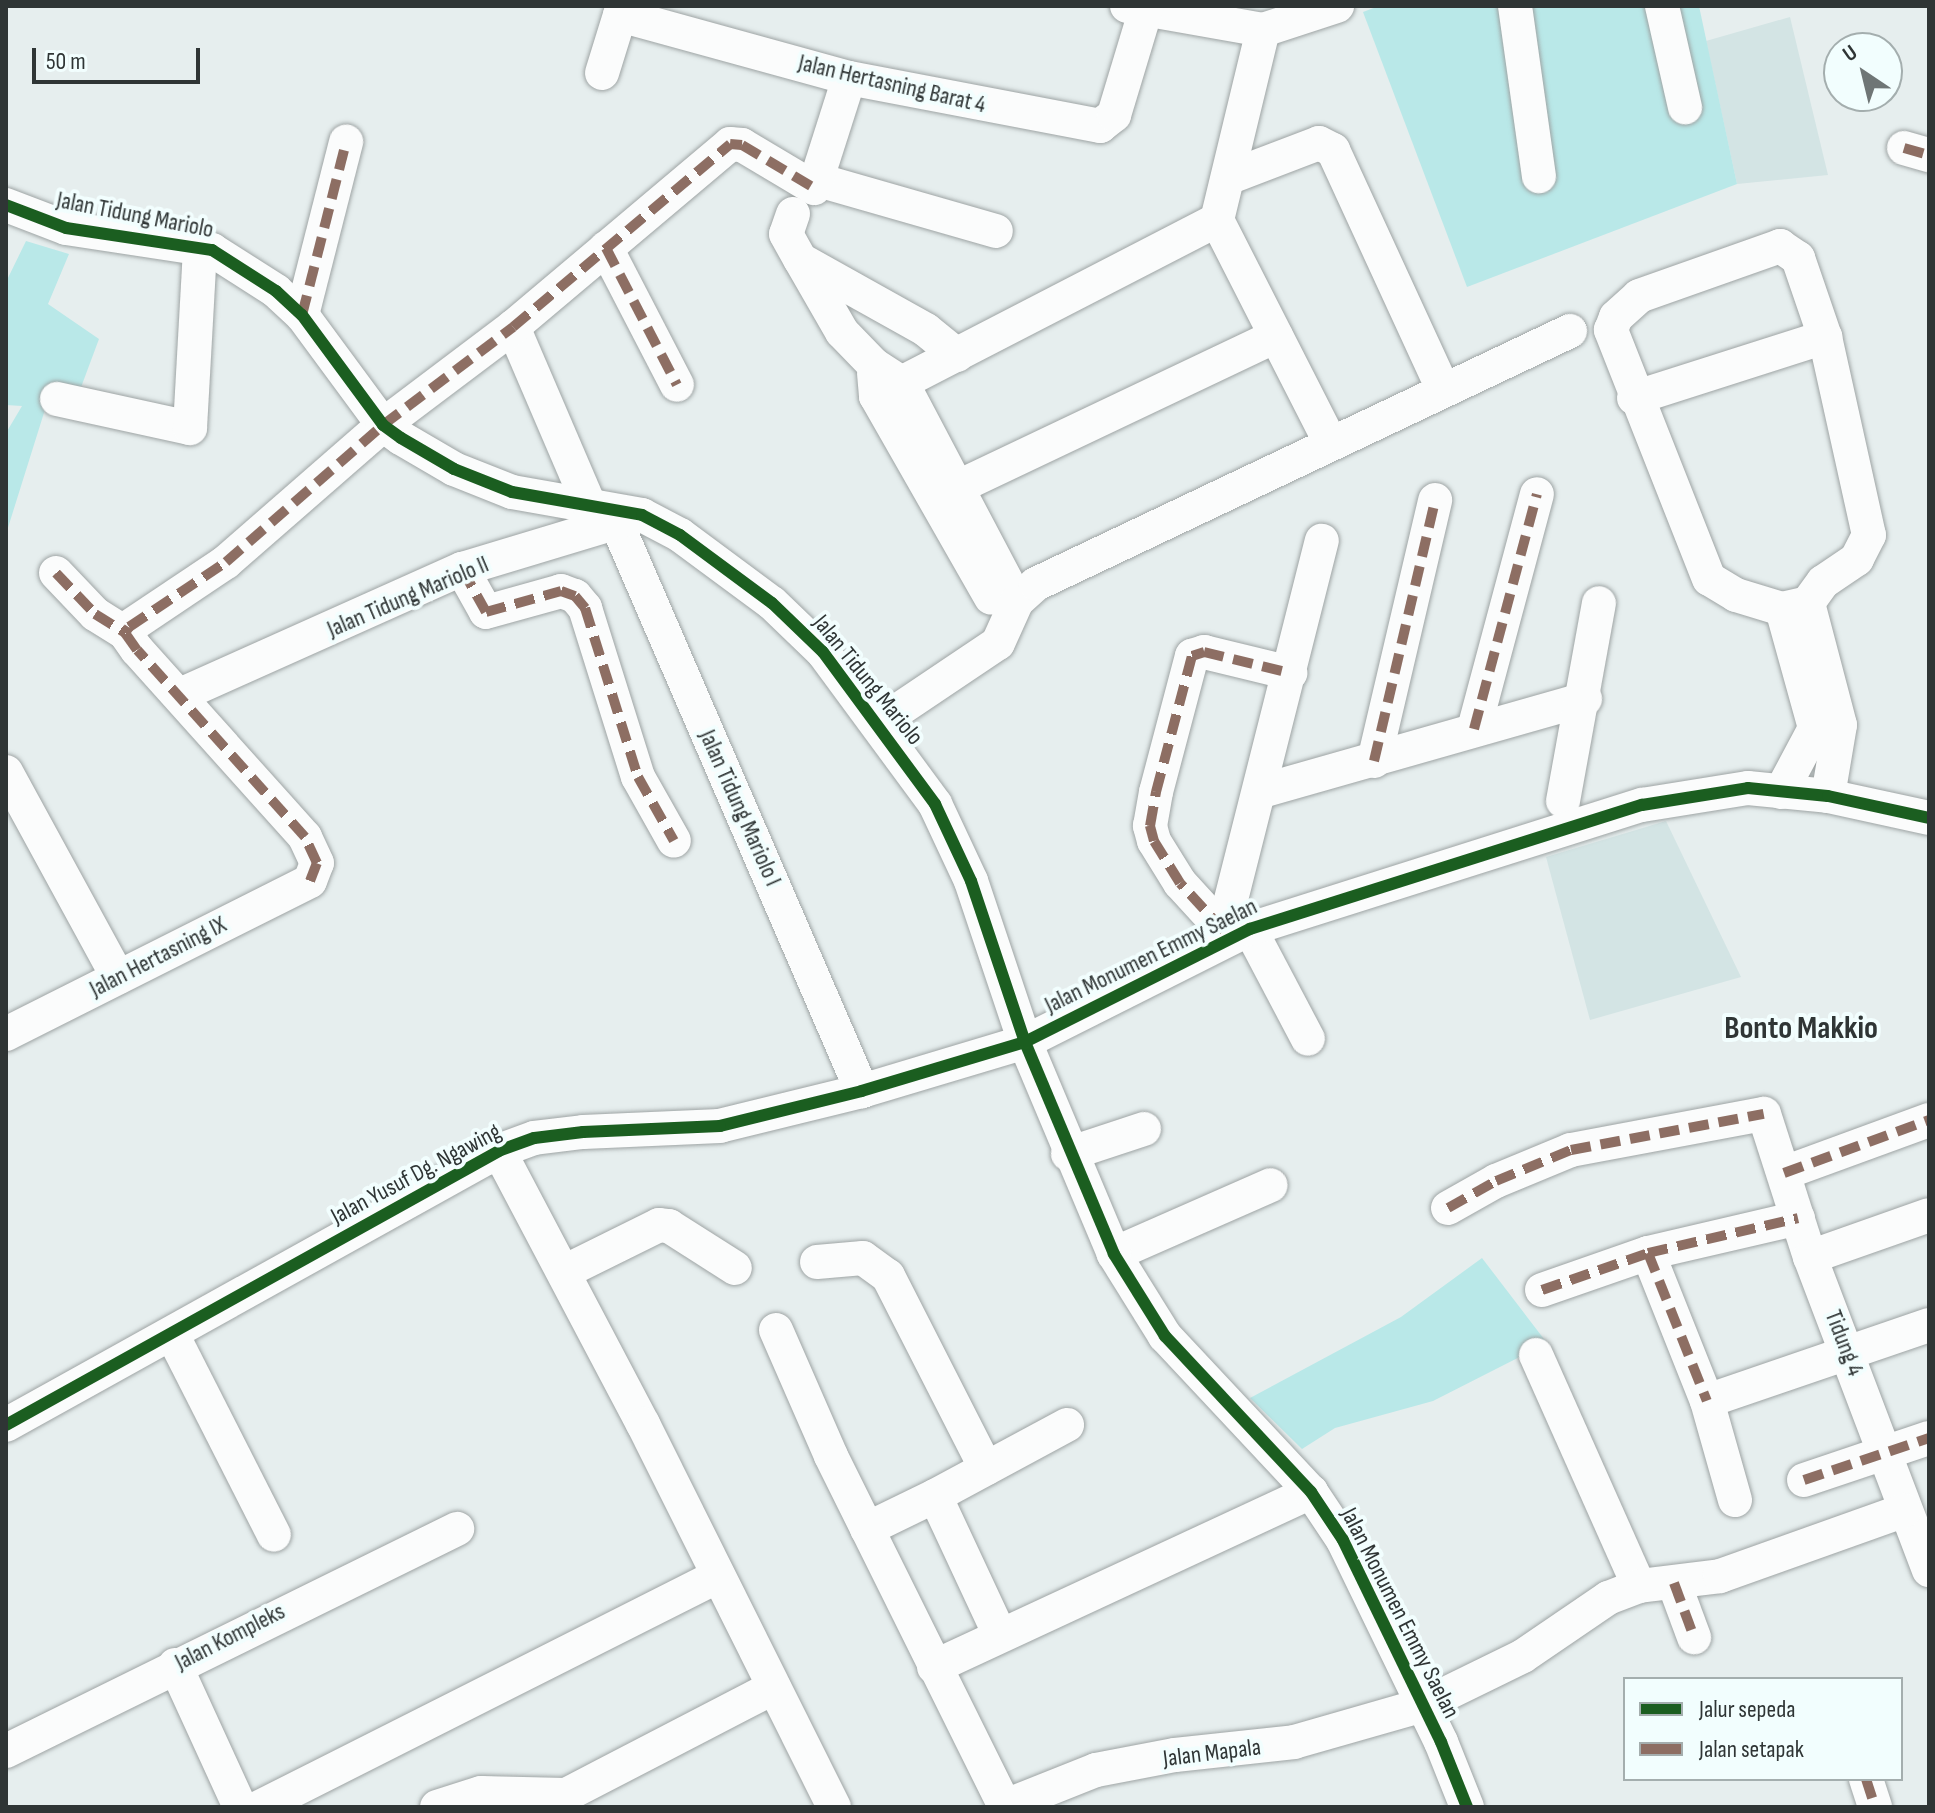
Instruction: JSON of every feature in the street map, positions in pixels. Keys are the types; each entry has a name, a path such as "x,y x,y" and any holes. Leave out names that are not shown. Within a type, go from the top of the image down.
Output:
{"street":[{"path":"1140,7 1263,30 1337,6"},
{"path":"1515,6 1539,176"},
{"path":"1662,6 1685,107"},
{"name":"Jalan Hertasning Barat 4","path":"602,73 620,15 849,78 1100,126 1114,115 1140,7"},
{"path":"1263,30 1230,177 1217,220 1331,444"},
{"path":"849,78 808,194 786,234 842,332 884,381 958,487 1012,612"},
{"path":"302,315 346,142"},
{"path":"125,633 135,621 226,562 383,425 513,327 735,143 808,194 996,231"},
{"path":"1230,177 1319,143 1333,150 1443,389"},
{"name":"Jalan Tidung Mariolo","path":"6,205 66,228 200,247 246,270 302,315 383,425 486,484 589,504 702,550 772,603 823,652 879,723 953,837 1025,1042"},
{"path":"884,381 957,355 1217,220"},
{"path":"57,399 190,428 200,247"},
{"path":"606,248 677,385"},
{"path":"1770,248 1791,249 1798,258 1825,337 1869,535 1857,559 1795,606 1736,595 1709,579 1634,398 1611,330 1626,305 1770,248"},
{"path":"800,259 926,330 957,355"},
{"path":"513,327 589,504"},
{"path":"879,723 998,643 1012,612 1036,584 1082,558 1570,331"},
{"path":"958,487 1276,336"},
{"path":"1634,398 1825,337"},
{"path":"884,381 1012,612"},
{"path":"1474,729 1537,494"},
{"path":"1374,761 1435,500"},
{"name":"Jalan Tidung Mariolo II","path":"180,695 462,569 629,519"},
{"name":"Jalan Tidung Mariolo I","path":"629,519 862,1091"},
{"path":"1232,935 1262,791 1322,541"},
{"path":"462,569 486,612 561,591 575,596 585,608 638,777 674,841"},
{"path":"56,573 95,614 125,633 180,695"},
{"path":"1563,801 1585,699 1599,603"},
{"path":"1795,606 1827,726 1828,796"},
{"path":"1290,673 1204,652 1192,656 1150,826 1154,841 1180,883 1232,935 1308,1039"},
{"name":"Jalan Hertasning IX","path":"6,1034 310,881 317,863 305,837 180,695"},
{"path":"1262,791 1585,699"},
{"path":"1781,792 1827,726"},
{"name":"Jalan Monumen Emmy Saelan","path":"1467,1807 1365,1582 1311,1492 1173,1345 1114,1254 1068,1154 1025,1042 1232,935 1642,805 1707,792 1781,792 1828,796 1929,818"},
{"path":"11,793 118,977"},
{"name":"Jalan Yusuf Dg. Ngawing","path":"6,1425 499,1151 534,1138 583,1132 720,1126 862,1091 1025,1042"},
{"name":"Tidung 4","path":"1448,1208 1496,1181 1571,1150 1764,1114 1810,1257 1929,1570"},
{"path":"1784,1173 1929,1120"},
{"path":"1068,1154 1144,1129"},
{"path":"499,1151 564,1272 834,1807"},
{"path":"1114,1254 1271,1185"},
{"path":"1810,1257 1929,1215"},
{"path":"1542,1290 1648,1253 1798,1218"},
{"path":"564,1272 659,1225 669,1226 735,1268"},
{"path":"1648,1253 1707,1401 1735,1500"},
{"path":"817,1262 863,1258 888,1276 986,1468"},
{"path":"1707,1401 1929,1325"},
{"path":"776,1330 867,1529 1004,1806"},
{"path":"172,1334 274,1535"},
{"path":"1536,1355 1639,1586"},
{"path":"867,1529 1067,1425"},
{"path":"1804,1480 1929,1438"},
{"path":"934,1667 999,1633 1311,1492"},
{"path":"935,1496 999,1633"},
{"name":"Jalan Mapala","path":"1004,1806 1096,1770 1175,1755 1294,1742 1423,1705 1542,1645 1591,1606 1639,1586 1720,1576 1905,1510"},
{"name":"Jalan Kompleks","path":"6,1751 175,1665 457,1529"},
{"path":"260,1807 718,1576"},
{"path":"1674,1583 1694,1637"},
{"path":"175,1665 240,1807"},
{"path":"437,1807 481,1793 540,1798 566,1795 774,1687"},
{"path":"1867,1781 1875,1807"}],"shaded area":[{"path":"1379,6 1699,6 1737,184 1467,287 1363,12"},
{"path":"1790,17 1828,175 1737,184 1706,41"},
{"path":"26,241 69,254 48,304 99,339 77,398 48,400 6,534 6,433 22,406 6,405 6,282"},
{"path":"1666,821 1741,977 1590,1020 1546,857"},
{"path":"1482,1258 1547,1343 1433,1401 1335,1428 1302,1449 1250,1398 1401,1317"}],"marked path":[{"path":"302,315 346,142"},
{"path":"310,881 317,863 305,837 137,650 125,633 129,627 226,562 383,425 513,327 730,144 742,145 814,188"},
{"path":"1904,148 1929,155"},
{"path":"606,248 677,385"},
{"path":"1474,729 1537,494"},
{"path":"1374,761 1435,500"},
{"path":"462,569 486,612 561,591 575,596 585,608 638,777 674,841"},
{"path":"56,573 95,614 125,633"},
{"path":"1224,931 1180,883 1154,841 1150,826 1156,792 1192,656 1204,652 1290,673"},
{"path":"1448,1208 1496,1181 1571,1150 1764,1114"},
{"path":"1784,1173 1929,1120"},
{"path":"1542,1290 1648,1253 1798,1218"},
{"path":"1648,1253 1707,1401"},
{"path":"1804,1480 1929,1438"},
{"path":"1674,1583 1694,1637"},
{"path":"1867,1781 1875,1807"}],"cycle path":[{"path":"6,205 66,228 212,250 276,291 302,315 383,425 401,438 454,469 512,492 642,515 680,535 772,603 823,652 935,804 971,881 1025,1042 862,1091 720,1126 583,1132 534,1138 499,1151 6,1425"},
{"path":"1467,1807 1441,1742 1343,1540 1311,1492 1165,1336 1114,1254 1025,1042 1250,929 1642,805 1748,788 1828,796 1929,818"}],"district":[{"name":"Bonto Makkio","path":"1801,1029"}]}
